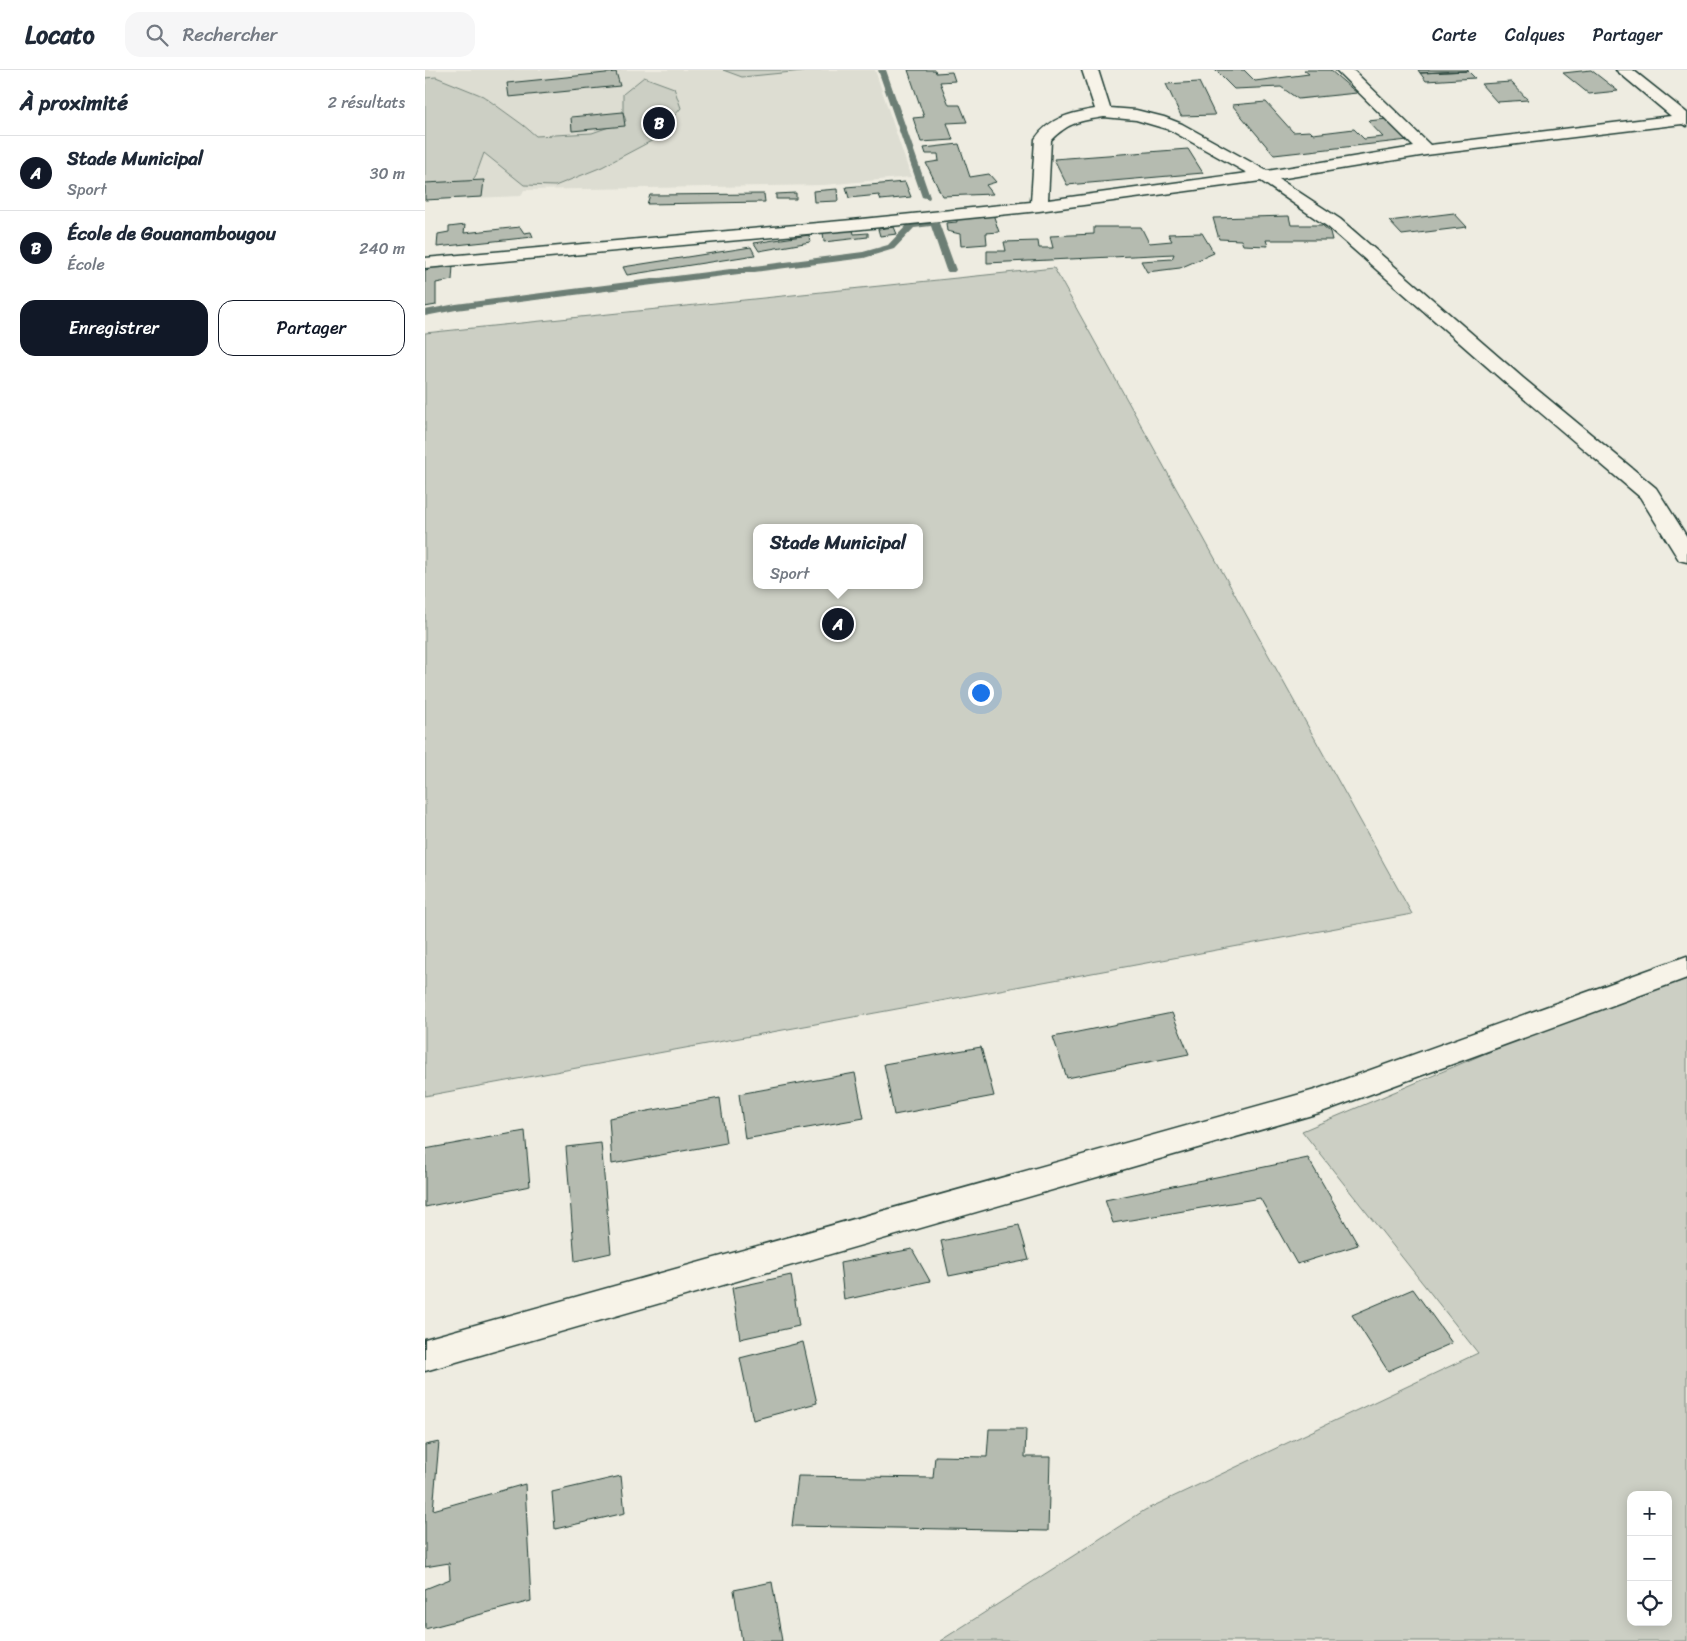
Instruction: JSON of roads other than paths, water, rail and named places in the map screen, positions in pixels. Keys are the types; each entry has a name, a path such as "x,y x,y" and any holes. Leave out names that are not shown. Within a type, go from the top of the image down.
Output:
{"street":[{"path":"1090,70 1104,112"},
{"path":"1344,70 1426,150"},
{"path":"1624,70 1686,120"},
{"path":"1039,206 1043,139 1058,124 1080,116 1104,112 1135,115 1176,127 1264,176 1334,223 1516,382 1648,493 1687,555"},
{"path":"425,263 852,226 1039,206 1264,176 1426,150 1686,120"},
{"path":"425,1355 1319,1101 1687,967"}],"waterway":[{"path":"882,70 926,197"},
{"path":"932,218 934,223"},
{"path":"425,313 456,307 864,255 891,247 911,226 934,223"},
{"path":"934,223 951,270"}],"place":[{"name":"École de Gouanambougou","path":"659,123"},
{"name":"Stade Municipal","path":"838,624"}]}
